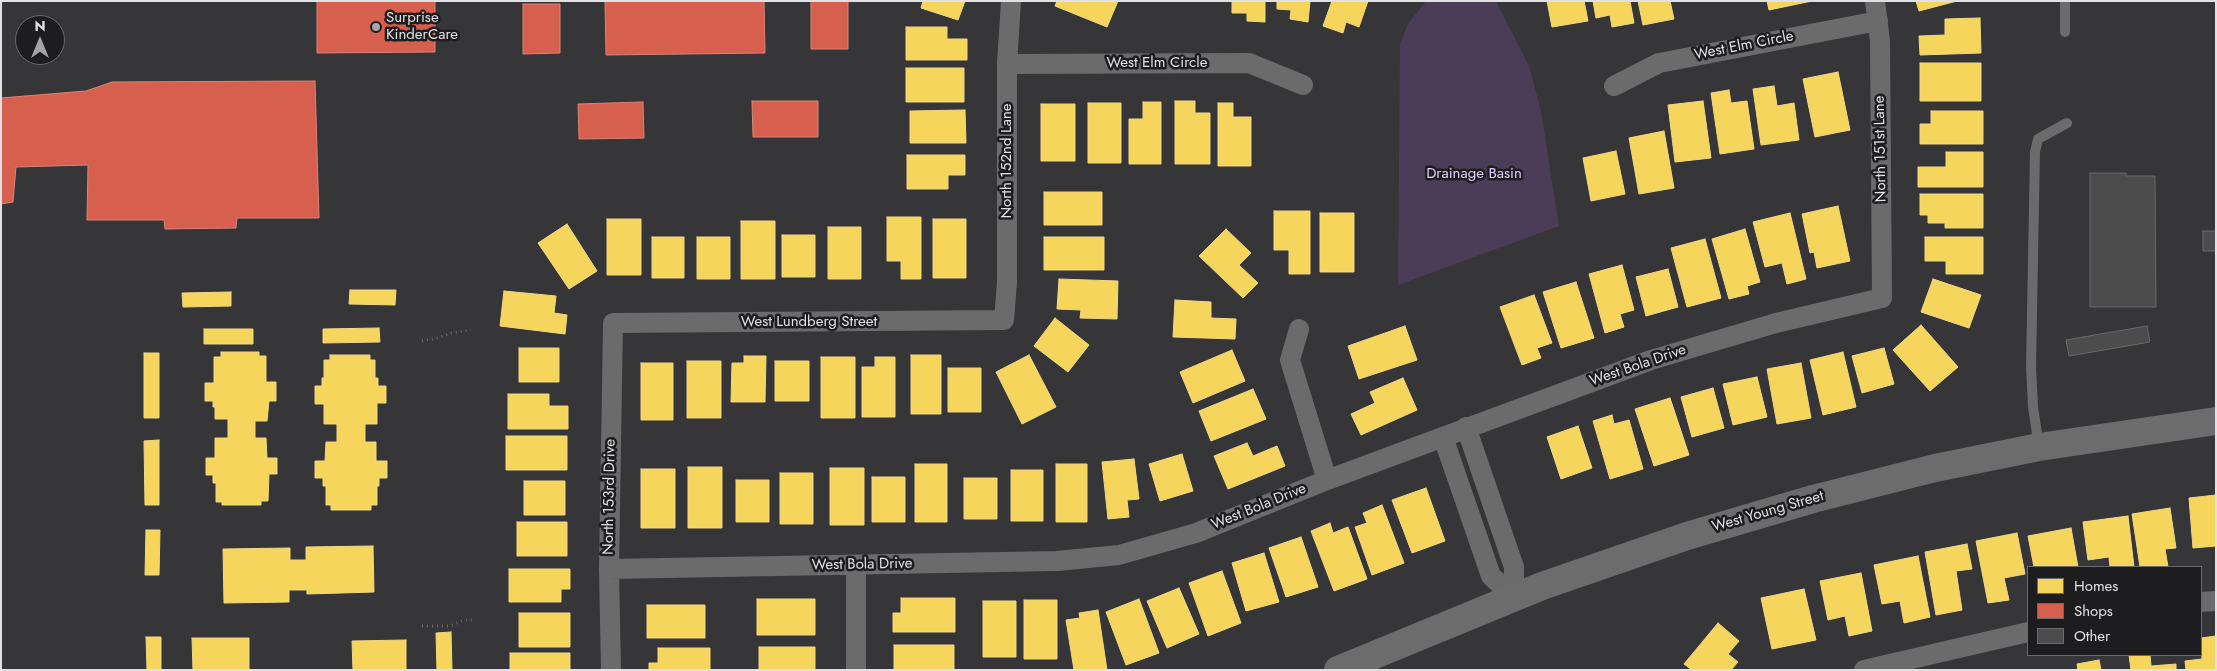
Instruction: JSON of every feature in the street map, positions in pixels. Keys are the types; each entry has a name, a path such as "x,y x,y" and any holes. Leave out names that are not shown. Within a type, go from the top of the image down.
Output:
{"street":[{"name":"North 152nd Lane","path":"1004,320 1007,282 1007,64 1011,1"},
{"name":"West Elm Circle","path":"1614,86 1659,63 1877,11"},
{"name":"North 151st Lane","path":"1877,11 1882,298"},
{"name":"West Elm Circle","path":"1007,64 1249,63 1303,85"},
{"name":"West Bola Drive","path":"609,569 1057,561 1119,555 1196,533 1466,427 1651,360 1776,323 1882,298"},
{"name":"West Lundberg Street","path":"614,323 1004,320"},
{"name":"North 153rd Drive","path":"611,670 609,569 614,323"},
{"path":"1299,329 1290,360 1327,480"},
{"name":"West Young Street","path":"1338,670 1514,597 1679,538 1813,499 1935,468 2039,447 2216,421"},
{"path":"1466,427 1514,567 1514,597"},
{"path":"1442,437 1491,576 1514,597"},
{"path":"856,565 856,670"},
{"path":"2202,602 2216,601"},
{"path":"1864,670 2027,632"}],"lane":[{"path":"2065,32 2066,1"},
{"path":"2039,447 2033,407 2031,366 2035,152 2038,139 2067,123"}],"path":[{"path":"422,341 471,330"},
{"path":"422,626 450,626 464,620 474,620"}],"green space":[{"name":"Drainage Basin","path":"1426,1 1496,1 1529,66 1541,111 1559,226 1398,285 1400,44 1408,24"}],"building: Homes":[{"path":"923,1 965,1 958,20 921,8"},
{"path":"1057,1 1118,1 1107,27 1055,6"},
{"path":"1232,1 1265,1 1265,22 1247,21 1247,13 1232,13"},
{"path":"1277,1 1310,1 1308,22 1290,19 1291,10 1277,9"},
{"path":"1332,1 1368,1 1359,27 1346,22 1343,33 1323,26"},
{"path":"1547,1 1584,1 1588,21 1552,27"},
{"path":"1593,1 1630,1 1634,23 1612,27 1610,15 1596,18"},
{"path":"1638,1 1670,1 1674,19 1643,25"},
{"path":"1767,1 1812,1 1769,10"},
{"path":"1916,1 1957,1 1919,11"},
{"path":"1980,18 1981,53 1920,55 1919,36 1945,35 1945,19"},
{"path":"906,27 947,27 947,39 967,39 967,60 906,60"},
{"path":"1920,63 1981,63 1981,101 1920,101"},
{"path":"906,68 964,68 964,102 906,102"},
{"path":"1838,72 1850,130 1815,137 1803,79"},
{"path":"1774,86 1777,106 1794,103 1799,140 1761,145 1753,89"},
{"path":"1729,90 1731,103 1747,101 1754,149 1720,154 1711,93"},
{"path":"1175,101 1195,101 1195,113 1210,113 1210,164 1175,164"},
{"path":"1703,101 1711,158 1675,162 1668,105"},
{"path":"1143,102 1161,102 1161,164 1129,164 1129,119 1143,119"},
{"path":"1088,103 1121,103 1121,163 1088,163"},
{"path":"1218,103 1233,103 1233,117 1251,117 1251,166 1218,166"},
{"path":"1041,104 1075,104 1075,161 1041,161"},
{"path":"965,110 966,143 910,143 910,111"},
{"path":"1931,111 1983,111 1983,144 1920,144 1920,124 1931,124"},
{"path":"1664,131 1674,188 1639,194 1629,138"},
{"path":"1616,151 1625,194 1591,201 1583,158"},
{"path":"1946,152 1983,152 1983,187 1918,187 1918,167 1946,167"},
{"path":"907,155 965,155 965,175 948,175 948,189 907,189"},
{"path":"1044,192 1102,192 1102,225 1044,225"},
{"path":"1920,194 1983,194 1983,228 1945,228 1945,223 1928,223 1928,215 1920,215"},
{"path":"1838,206 1850,261 1817,268 1814,252 1810,253 1802,214"},
{"path":"1274,211 1310,211 1310,274 1289,274 1289,250 1274,250"},
{"path":"1320,213 1354,213 1354,272 1320,272"},
{"path":"1790,213 1806,279 1787,284 1782,263 1765,267 1753,222"},
{"path":"887,217 921,217 921,279 901,279 901,261 887,261"},
{"path":"607,219 641,219 641,275 607,275"},
{"path":"933,219 966,219 966,278 933,278"},
{"path":"741,221 775,221 775,279 741,279"},
{"path":"567,224 597,271 569,289 538,243"},
{"path":"828,227 861,227 861,279 828,279"},
{"path":"1226,229 1251,253 1239,265 1258,283 1243,298 1199,256"},
{"path":"1745,229 1760,282 1747,286 1749,294 1729,299 1712,239"},
{"path":"782,235 815,235 815,277 782,277"},
{"path":"652,237 684,237 684,278 652,278"},
{"path":"697,237 730,237 730,279 697,279"},
{"path":"1044,237 1104,237 1104,270 1044,270"},
{"path":"1925,237 1983,237 1983,274 1946,274 1946,261 1925,261"},
{"path":"1705,239 1721,298 1687,307 1671,248"},
{"path":"1622,265 1634,310 1620,314 1624,327 1605,333 1589,274"},
{"path":"1668,269 1678,307 1646,316 1636,277"},
{"path":"1059,279 1118,281 1117,319 1080,318 1081,310 1057,309"},
{"path":"1933,279 1981,295 1969,328 1921,312"},
{"path":"1576,282 1594,338 1561,348 1543,292"},
{"path":"350,290 396,290 395,305 349,304"},
{"path":"504,291 556,296 554,313 567,315 565,334 500,326"},
{"path":"231,292 231,306 183,307 182,293"},
{"path":"1534,295 1552,343 1537,348 1541,358 1522,365 1500,307"},
{"path":"1175,300 1211,302 1211,318 1236,319 1235,339 1173,337"},
{"path":"1055,318 1089,345 1068,372 1034,346"},
{"path":"1921,325 1958,367 1930,391 1893,350"},
{"path":"1405,326 1417,360 1359,379 1348,346"},
{"path":"379,328 380,342 323,343 323,329"},
{"path":"204,329 253,329 253,344 204,344"},
{"path":"519,348 559,348 559,382 519,382"},
{"path":"1884,348 1894,384 1862,393 1852,356"},
{"path":"1232,350 1245,381 1193,403 1180,372"},
{"path":"221,352 259,352 259,356 266,356 266,382 276,382 276,401 269,401 267,421 255,421 255,438 266,438 267,458 277,458 277,474 269,474 268,501 261,501 261,505 222,505 222,502 216,502 216,483 213,483 213,475 206,475 206,458 215,458 215,438 228,438 228,419 215,419 213,401 205,401 205,383 214,383 214,357 221,357"},
{"path":"1843,352 1856,407 1823,415 1810,360"},
{"path":"144,353 159,353 159,418 144,418"},
{"path":"330,355 370,355 370,360 375,360 375,378 378,378 378,386 386,386 386,403 377,403 377,424 365,424 365,442 376,442 376,461 387,461 387,478 379,478 377,505 371,505 371,510 331,510 331,505 326,505 326,486 323,486 323,478 315,478 315,461 325,461 326,442 337,442 337,424 324,424 324,404 315,404 315,386 322,386 324,360 330,360"},
{"path":"911,355 941,355 941,414 911,414"},
{"path":"1029,355 1056,407 1022,424 996,372"},
{"path":"744,356 766,356 765,402 731,402 732,363 744,363"},
{"path":"821,357 855,357 855,418 821,418"},
{"path":"875,357 895,357 895,417 862,417 862,367 875,367"},
{"path":"687,361 721,361 721,418 687,418"},
{"path":"775,361 809,361 809,401 775,401"},
{"path":"641,363 673,363 673,420 641,420"},
{"path":"1801,363 1811,418 1777,424 1767,369"},
{"path":"948,368 981,368 981,412 948,412"},
{"path":"1757,377 1767,417 1733,425 1723,384"},
{"path":"1403,378 1417,410 1361,435 1351,414 1375,403 1370,392"},
{"path":"1713,388 1724,428 1692,437 1681,397"},
{"path":"1253,389 1266,419 1211,441 1199,411"},
{"path":"508,394 549,394 549,406 568,406 568,429 508,429"},
{"path":"1670,398 1689,455 1654,466 1635,409"},
{"path":"1612,415 1614,424 1629,420 1643,469 1610,479 1593,421"},
{"path":"1578,426 1592,468 1561,479 1547,437"},
{"path":"506,436 567,436 567,470 506,470"},
{"path":"159,440 159,505 145,505 144,441"},
{"path":"1247,443 1253,456 1277,446 1285,466 1228,489 1214,456"},
{"path":"1182,454 1193,491 1160,501 1149,464"},
{"path":"1134,459 1139,499 1127,500 1129,517 1108,519 1102,462"},
{"path":"915,464 947,464 947,522 915,522"},
{"path":"1056,464 1087,464 1087,522 1056,522"},
{"path":"688,467 722,467 722,528 688,528"},
{"path":"830,468 864,468 864,525 830,525"},
{"path":"641,469 675,469 675,528 641,528"},
{"path":"1011,470 1043,470 1043,521 1011,521"},
{"path":"780,473 813,473 813,524 780,524"},
{"path":"872,477 905,477 905,522 872,522"},
{"path":"964,478 997,478 997,519 964,519"},
{"path":"736,480 769,480 769,522 736,522"},
{"path":"524,481 565,481 565,515 524,515"},
{"path":"1426,488 1445,541 1412,553 1392,500"},
{"path":"2216,495 2216,546 2193,548 2189,498"},
{"path":"1382,505 1404,563 1372,575 1355,527 1367,523 1363,513"},
{"path":"2170,508 2176,548 2165,549 2168,566 2140,566 2132,514"},
{"path":"2128,516 2134,566 2110,566 2109,557 2088,560 2083,522"},
{"path":"517,522 567,522 567,556 517,556"},
{"path":"1330,523 1333,533 1348,527 1367,579 1334,591 1311,531"},
{"path":"2071,528 2078,566 2034,566 2028,536"},
{"path":"146,530 160,530 159,575 145,575"},
{"path":"2017,533 2025,574 2004,578 2009,600 1988,603 1976,541"},
{"path":"1301,537 1318,587 1286,597 1269,548"},
{"path":"1967,544 1972,569 1956,571 1962,610 1936,615 1925,552"},
{"path":"373,546 374,592 307,594 307,590 289,590 289,602 224,603 223,549 290,548 290,560 306,560 306,547"},
{"path":"1264,553 1279,602 1246,611 1232,563"},
{"path":"1918,556 1930,617 1904,623 1900,601 1882,604 1874,565"},
{"path":"509,569 570,569 570,589 561,589 561,602 509,602"},
{"path":"1222,571 1241,623 1208,636 1189,583"},
{"path":"1861,573 1872,631 1849,636 1845,616 1828,620 1820,581"},
{"path":"1179,588 1199,634 1167,648 1147,601"},
{"path":"1804,589 1816,640 1772,649 1761,598"},
{"path":"901,598 955,598 955,632 893,632 893,613 901,613"},
{"path":"757,599 815,599 815,635 757,635"},
{"path":"1139,599 1159,653 1126,665 1106,612"},
{"path":"1024,600 1057,600 1057,659 1024,659"},
{"path":"983,601 1016,601 1016,657 983,657"},
{"path":"647,605 705,605 705,638 647,638"},
{"path":"1098,610 1107,670 1074,670 1066,620 1080,618 1079,613"},
{"path":"519,613 570,613 570,647 519,647"},
{"path":"1718,623 1739,641 1728,654 1738,662 1731,670 1692,670 1684,664"},
{"path":"451,632 452,670 437,670 436,633"},
{"path":"2216,636 2216,670 2186,670 2185,661 2202,659 2202,638"},
{"path":"146,637 161,637 161,670 147,670"},
{"path":"192,638 249,638 249,670 193,670"},
{"path":"406,640 406,670 353,670 352,641"},
{"path":"894,645 954,645 954,670 894,670"},
{"path":"759,647 815,647 815,670 759,670"},
{"path":"658,648 710,648 710,670 649,670 649,663 658,663"},
{"path":"510,653 570,653 570,670 510,670"},
{"path":"2129,656 2150,656 2151,666 2176,664 2176,670 2131,670"},
{"path":"2099,660 2101,670 2078,670 2077,664"}],"building: Shops":[{"name":"Surprise KinderCare","path":"317,1 435,1 435,52 317,53"},
{"path":"605,1 764,1 765,53 606,55"},
{"path":"811,1 848,1 848,49 811,49"},
{"path":"523,4 560,4 560,53 523,54"},
{"path":"315,81 319,218 237,218 236,228 165,229 164,220 87,220 88,165 16,167 13,202 1,204 1,98 86,91 112,82"},
{"path":"752,101 818,101 818,137 753,137"},
{"path":"643,102 644,138 579,139 578,104"}],"building: Other":[{"path":"2090,173 2126,173 2126,176 2155,176 2156,307 2090,307"},
{"path":"2203,231 2216,231 2216,251 2203,251"},
{"path":"2147,326 2150,342 2069,356 2066,340"}],"place":[{"name":"Surprise KinderCare","path":"376,27"}]}
